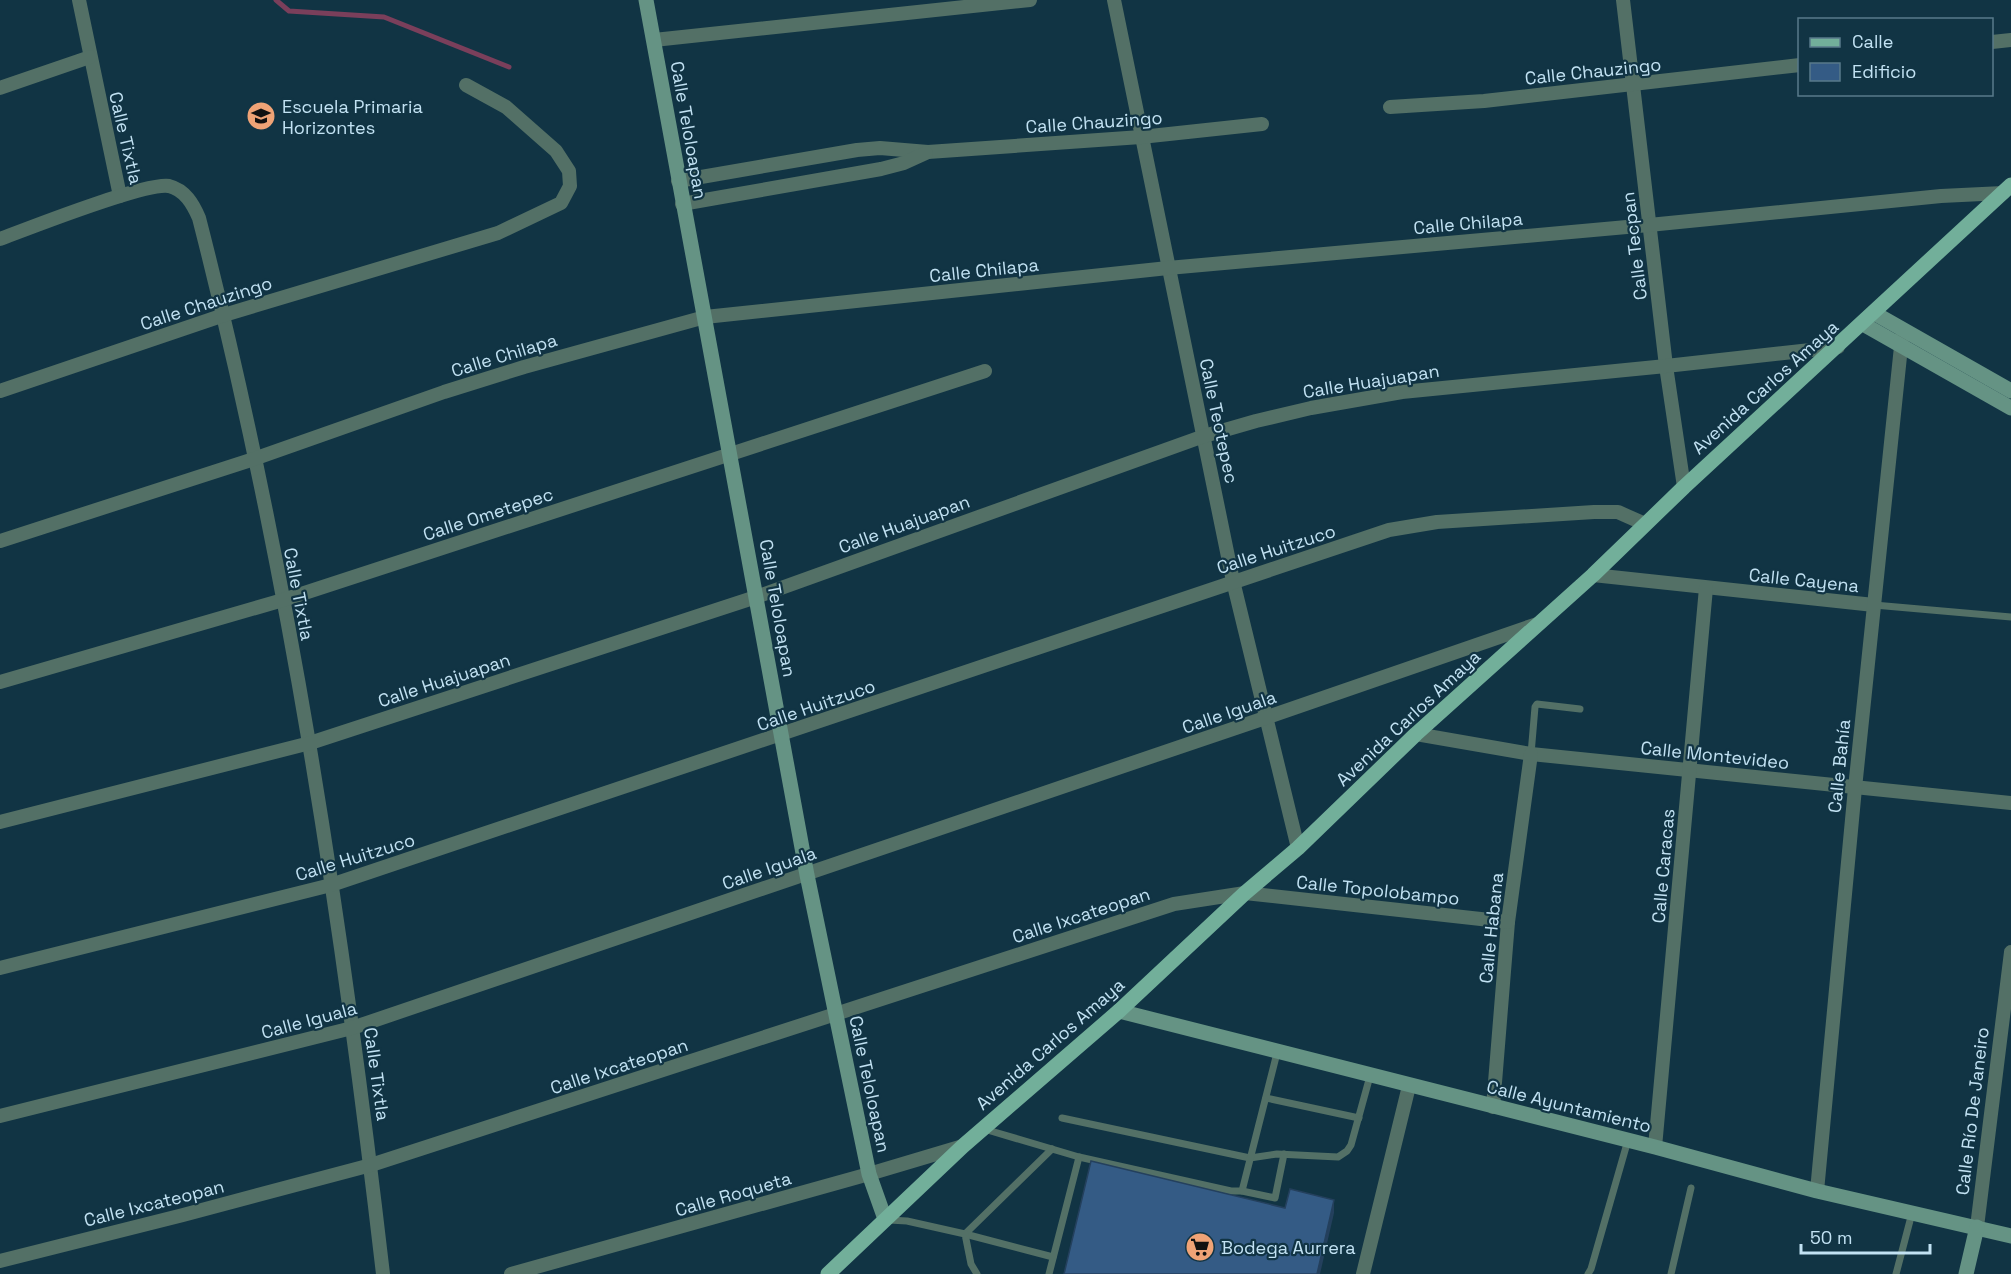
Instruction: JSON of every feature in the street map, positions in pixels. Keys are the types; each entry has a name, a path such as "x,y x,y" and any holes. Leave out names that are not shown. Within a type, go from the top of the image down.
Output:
{"main road":[{"name":"Avenida Carlos Amaya","path":"828,1274 963,1146 1119,1011 1245,893 1298,848 1416,734 1593,575 1684,487 2007,189"}],"street":[{"name":"Calle Tixtla","path":"79,0 120,196 162,185 178,190 190,200 199,219 224,315 310,743 371,1165 383,1274"},
{"name":"Calle Teloloapan","path":"646,0 807,875 869,1174 885,1219"},
{"path":"654,40 1030,0"},
{"name":"Calle Teotepec","path":"1114,0 1233,581 1298,848"},
{"name":"Calle Tecpan","path":"1623,0 1666,366 1684,487"},
{"path":"1993,42 2011,40"},
{"path":"0,88 90,57"},
{"name":"Calle Chauzingo","path":"1390,107 1484,101 1632,86 1798,65"},
{"name":"Calle Chauzingo","path":"0,391 224,315 498,233 561,203 570,186 569,171 556,151 506,107 466,85"},
{"name":"Calle Chauzingo","path":"678,181 857,150 880,148 928,152 1141,137 1262,124"},
{"name":"Calle Chauzingo","path":"682,204 881,169 904,163 928,152"},
{"name":"Calle Chilapa","path":"0,541 254,459 444,392 524,367 705,317 1168,268 1649,225 2007,189"},
{"path":"0,238 120,196"},
{"path":"1868,319 2011,391"},
{"path":"1902,337 2011,408"},
{"name":"Calle Bahía","path":"1817,1191 1855,788 1902,337"},
{"name":"Calle Huajuapan","path":"0,822 310,743 756,597 1204,436 1300,410 1402,392 1838,347"},
{"name":"Calle Ometepec","path":"0,682 283,600 985,371"},
{"name":"Calle Huitzuco","path":"0,968 331,885 780,736 1233,581 1389,531 1437,522 1594,512 1618,512 1645,524"},
{"name":"Calle Cayena","path":"1593,575 1874,605"},
{"name":"Calle Caracas","path":"1655,1147 1706,588"},
{"name":"Calle Iguala","path":"0,1116 352,1028 807,875 1541,622"},
{"name":"Calle Montevideo","path":"1416,734 1531,753 1855,788 2011,802"},
{"name":"Calle Habana","path":"1493,1107 1508,921 1531,753"},
{"name":"Calle Topolobampo","path":"1245,893 1508,921"},
{"name":"Calle Ixcateopan","path":"0,1261 371,1165 1142,912 1174,903 1245,893"},
{"name":"Calle Río De Janeiro","path":"1966,1274 1977,1227 2011,952"},
{"name":"Calle Ayuntamiento","path":"1119,1011 1277,1053 1628,1140 1817,1191 2011,1236"},
{"path":"1363,1274 1409,1086"},
{"name":"Calle Roqueta","path":"511,1274 963,1146"}],"lane":[{"name":"Calle Cayena","path":"1874,605 2011,616"},
{"path":"1531,753 1536,705 1539,703 1580,709"},
{"path":"1242,1191 1277,1053"},
{"path":"1062,1118 1250,1158 1284,1154 1332,1158 1343,1155 1351,1145 1370,1076"},
{"path":"1266,1098 1359,1118"},
{"path":"983,1128 1079,1157 1231,1191 1275,1197 1284,1154"},
{"path":"1588,1274 1628,1140"},
{"path":"965,1233 1052,1149"},
{"path":"1049,1274 1079,1157"},
{"path":"1671,1274 1691,1188"},
{"path":"1896,1274 1912,1213"},
{"path":"885,1219 907,1221 965,1233 1053,1257"},
{"path":"965,1233 971,1264 977,1274"}],"building":[{"name":"Bodega Aurrera","path":"1091,1161 1285,1208 1290,1189 1334,1200 1317,1274 1064,1274"}],"waterway":[{"path":"276,0 289,11 384,17 509,67"}],"place":[{"name":"Escuela Primaria Horizontes","path":"261,116"},
{"name":"Bodega Aurrera","path":"1200,1247"}]}
